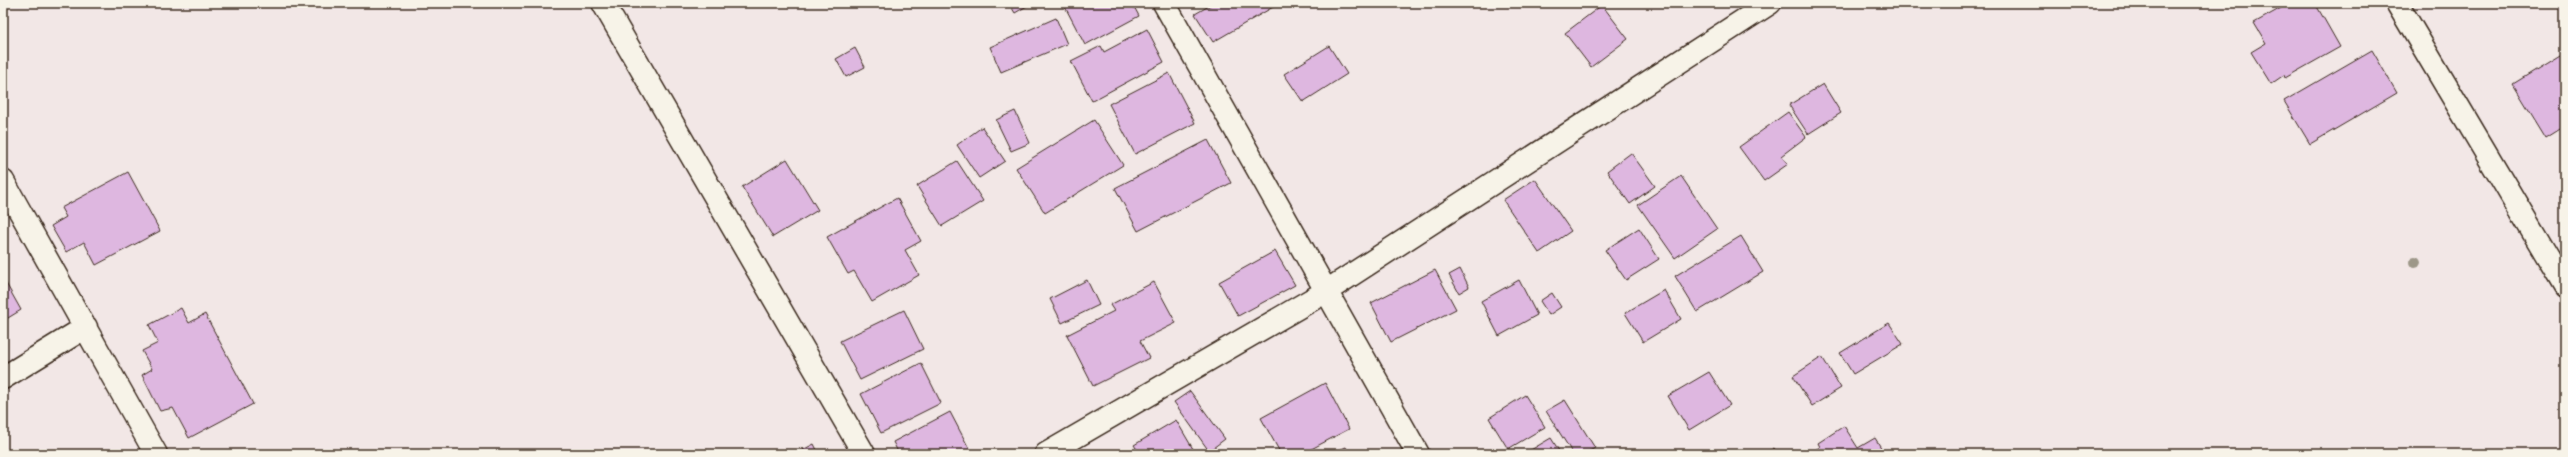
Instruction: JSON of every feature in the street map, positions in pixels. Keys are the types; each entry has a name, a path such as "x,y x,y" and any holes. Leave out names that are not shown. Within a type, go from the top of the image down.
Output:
{"street":[{"path":"603,3 864,454"},
{"path":"1164,3 1325,292 1418,454"},
{"path":"1046,454 1325,292 1770,3"},
{"path":"2397,3 2565,286"},
{"path":"3,181 156,454"},
{"path":"3,378 86,327"}],"building":[{"path":"1009,3 1032,3 1015,13"},
{"path":"1063,3 1132,3 1139,16 1085,45"},
{"path":"1214,3 1280,3 1213,42 1195,14"},
{"path":"2290,3 2315,3 2340,47 2285,78 2284,75 2271,84 2251,52 2266,43 2254,23"},
{"path":"1602,5 1628,39 1591,67 1565,33"},
{"path":"1056,18 1067,44 1001,72 990,47"},
{"path":"1147,29 1164,62 1092,101 1071,61 1101,46 1104,52"},
{"path":"1329,46 1347,74 1303,102 1284,74"},
{"path":"855,48 865,67 846,77 836,59"},
{"path":"2372,50 2397,93 2310,144 2284,101"},
{"path":"2565,52 2565,126 2546,138 2513,84"},
{"path":"1169,73 1195,123 1135,154 1109,104"},
{"path":"1823,84 1841,113 1808,134 1789,105"},
{"path":"1015,111 1030,143 1011,151 996,120"},
{"path":"1788,112 1806,137 1781,156 1788,164 1764,181 1739,147"},
{"path":"1094,120 1123,165 1045,213 1016,168"},
{"path":"982,127 1005,161 979,178 957,145"},
{"path":"1208,140 1231,183 1138,231 1115,188"},
{"path":"1631,153 1655,186 1630,204 1607,171"},
{"path":"787,159 818,210 773,237 742,187"},
{"path":"957,161 983,201 942,226 917,186"},
{"path":"128,172 160,231 96,265 84,242 66,252 51,226 66,217 61,208"},
{"path":"1681,176 1717,229 1675,258 1638,205"},
{"path":"1535,179 1571,231 1539,253 1503,200"},
{"path":"897,198 921,241 905,250 919,275 872,302 854,271 848,274 827,237"},
{"path":"1639,228 1659,259 1626,280 1605,250"},
{"path":"1741,236 1763,272 1697,312 1675,276"},
{"path":"1275,251 1295,285 1238,316 1219,282"},
{"path":"1460,269 1469,287 1459,293 1449,275"},
{"path":"1435,270 1456,309 1391,342 1371,303"},
{"path":"3,278 21,310 3,321"},
{"path":"1087,280 1099,305 1062,323 1050,299"},
{"path":"1519,280 1537,315 1499,336 1481,301"},
{"path":"1154,282 1176,323 1140,341 1149,358 1093,386 1067,335 1114,311 1110,305"},
{"path":"1664,290 1681,319 1643,342 1625,313"},
{"path":"1552,293 1561,307 1549,315 1540,301"},
{"path":"181,308 189,323 205,314 253,404 189,438 173,408 160,411 142,375 152,369 142,351 158,343 149,325"},
{"path":"904,310 923,349 860,380 840,341"},
{"path":"1889,323 1903,344 1853,374 1840,353"},
{"path":"1822,357 1841,388 1812,406 1793,376"},
{"path":"921,363 941,403 881,433 861,394"},
{"path":"1709,372 1730,405 1689,430 1668,396"},
{"path":"1325,383 1349,429 1302,454 1281,454 1261,418"},
{"path":"1190,391 1225,439 1209,451 1174,402"},
{"path":"1525,395 1545,427 1508,449 1489,418"},
{"path":"1565,400 1595,448 1584,454 1573,454 1546,411"},
{"path":"950,412 972,454 899,454 893,442"},
{"path":"1176,420 1196,454 1140,454 1134,445"},
{"path":"1844,426 1858,448 1875,438 1885,454 1808,454 1820,447 1818,443"},
{"path":"1551,438 1561,454 1524,454"},
{"path":"814,444 819,454 795,454"},
{"path":"1346,447 1349,454 1330,454"},
{"path":"1774,448 1778,454 1765,454"}]}
